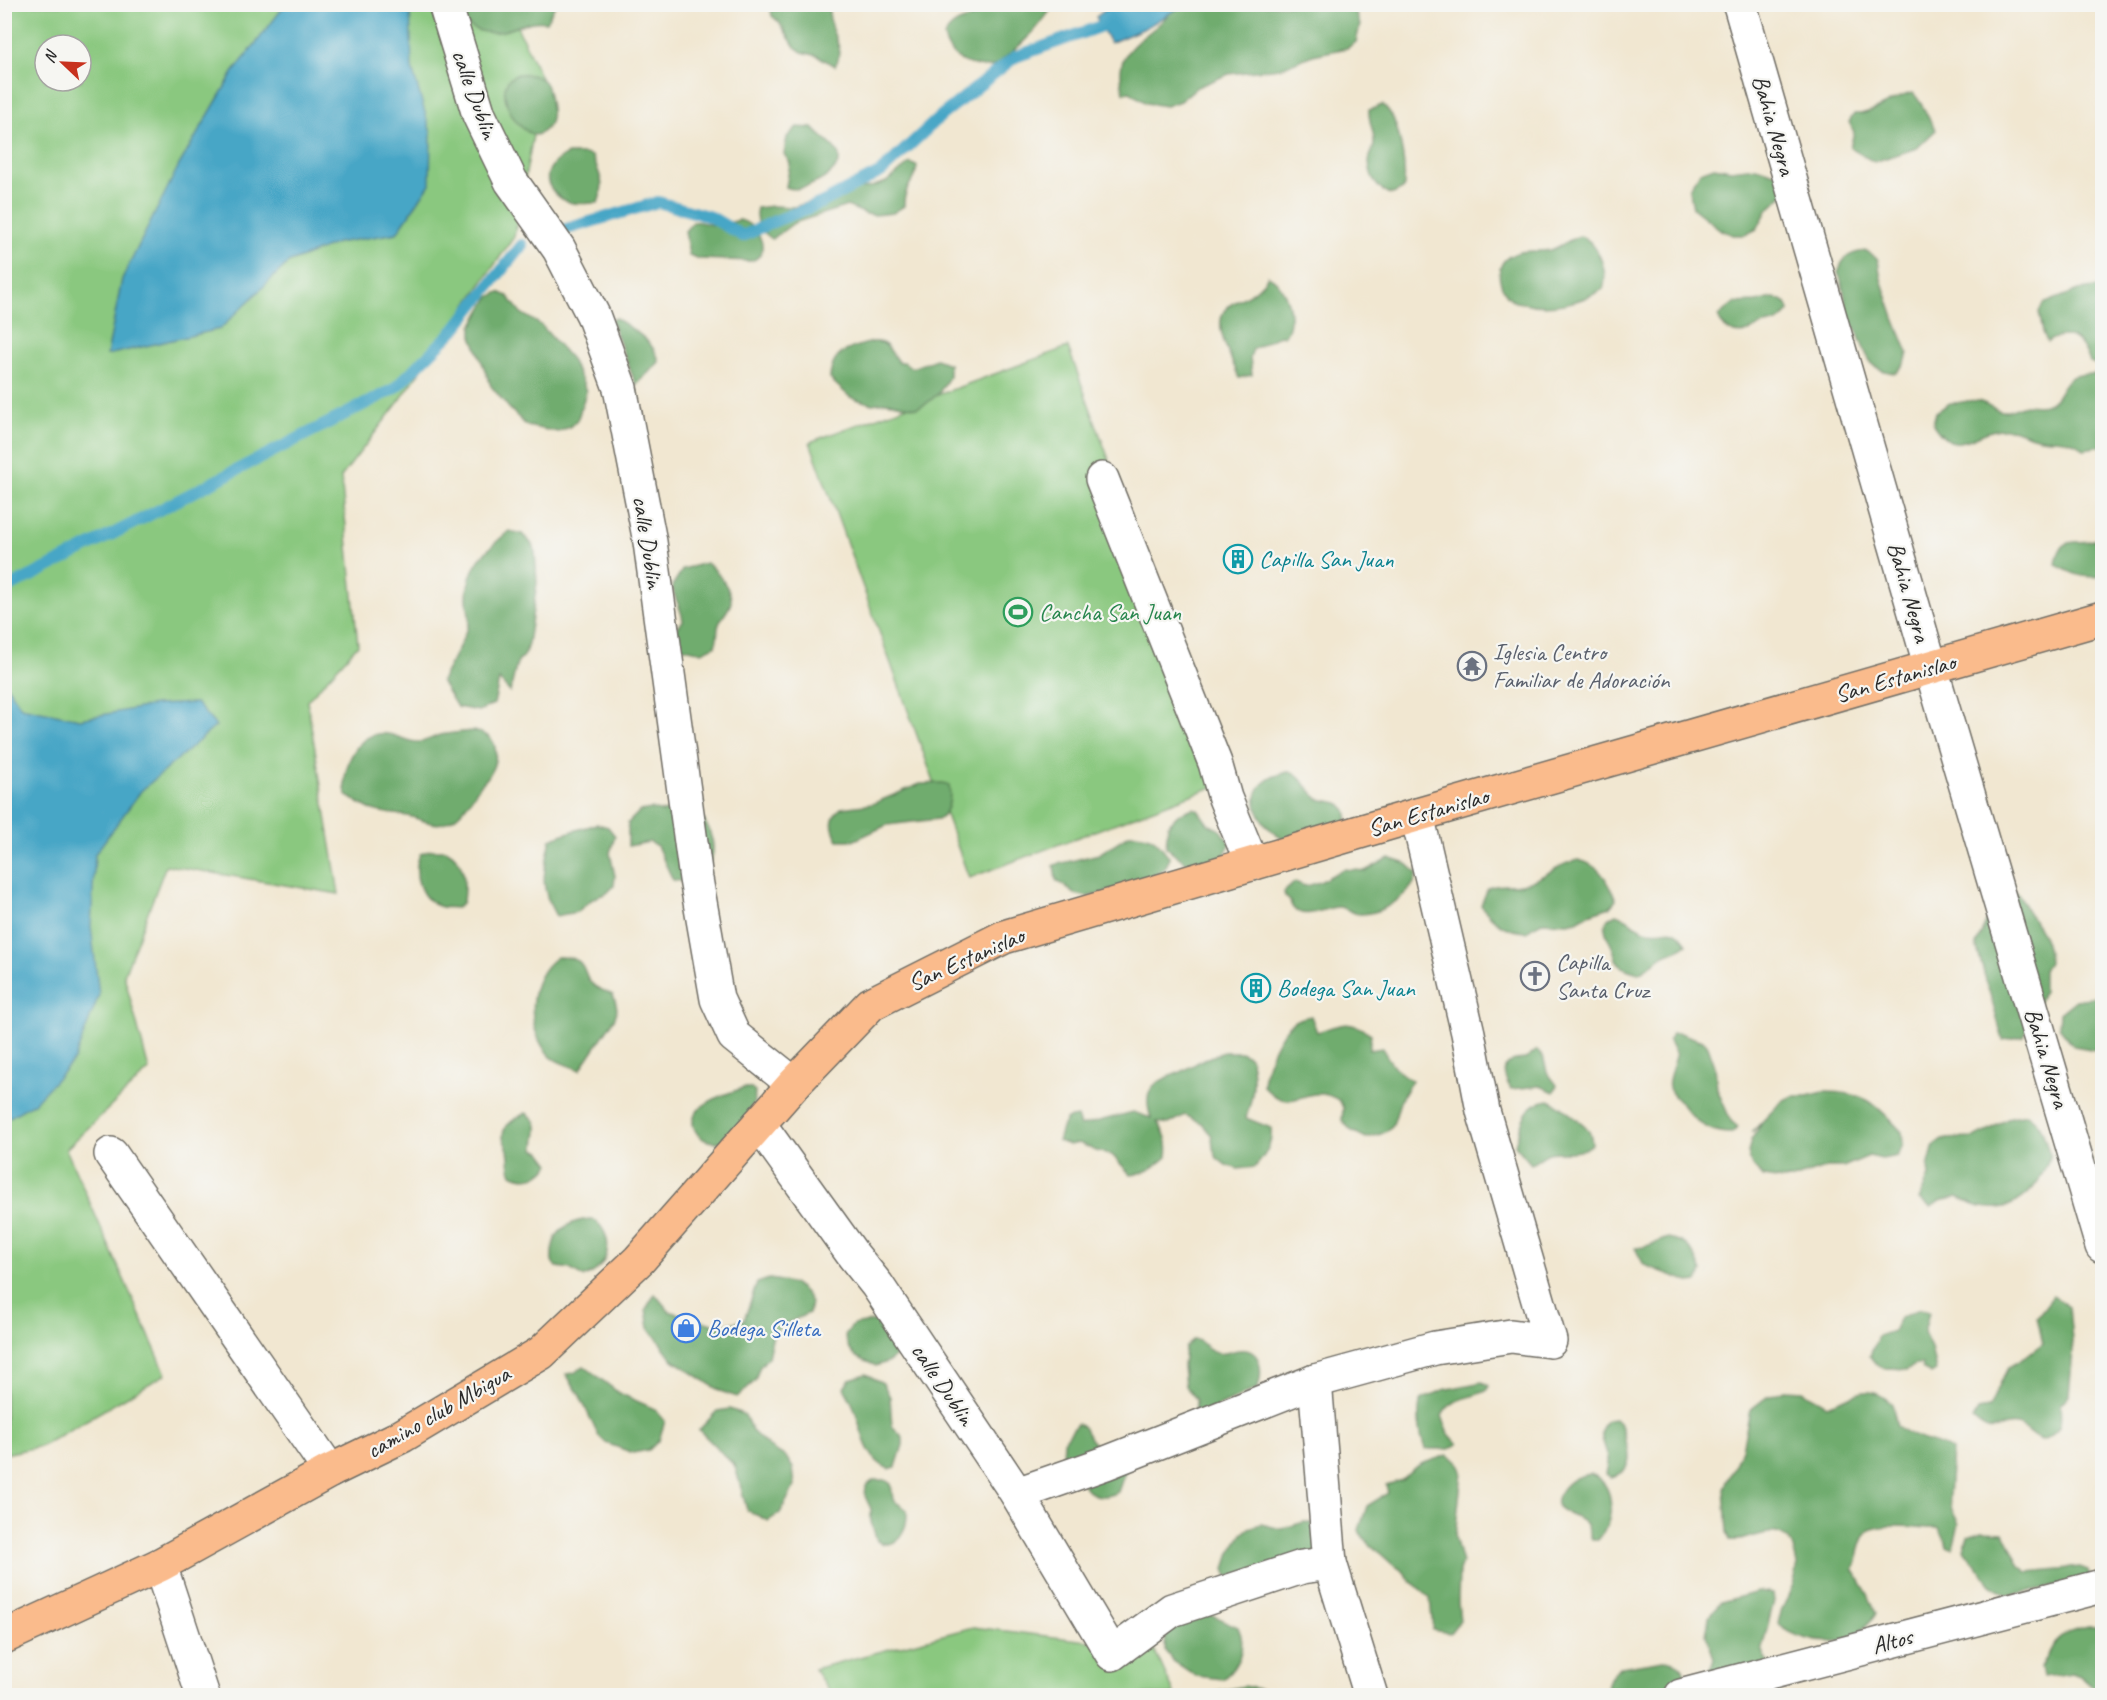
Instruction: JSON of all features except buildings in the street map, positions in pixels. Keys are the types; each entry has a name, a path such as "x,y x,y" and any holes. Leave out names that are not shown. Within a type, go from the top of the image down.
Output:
{"main road":[{"name":"San Estanislao","path":"795,1084 871,1004 1004,938 1417,815 2103,618"},
{"name":"camino club Mbigua","path":"4,1637 160,1565 330,1471 402,1436 541,1353 639,1260 795,1084"}],"street":[{"name":"calle Dublin","path":"445,4 479,115 511,181 559,249 593,315 620,387 650,542 696,879 717,999 734,1036 795,1084"},
{"name":"Bahia Negra","path":"1741,5 1930,668 2103,1246"},
{"path":"1102,479 1215,763 1225,798 1252,864"},
{"path":"1017,1494 1106,1463 1316,1381 1436,1348 1459,1344 1511,1336 1550,1341 1483,1111 1468,1033 1417,815"},
{"name":"calle Dublin","path":"759,1124 877,1285 1017,1494 1112,1654 1172,1610 1302,1567 1330,1563"},
{"path":"111,1155 330,1471"},
{"path":"1316,1381 1330,1563 1371,1695"},
{"path":"160,1565 203,1695"},
{"name":"Altos","path":"1681,1695 2103,1586"}],"green space":[{"path":"556,4 546,22 528,23 496,32 477,30 468,25 459,5"},
{"path":"4,5 507,5 543,82 514,237 401,399 341,477 358,645 307,701 339,894 166,865 124,975 149,1070 66,1149 166,1374 42,1446 5,1454"},
{"path":"770,5 828,5 831,26 839,51 835,66 795,47 779,22 772,16"},
{"path":"988,5 1054,5 1021,44 997,64 976,66 957,58 949,49 944,37 954,25 978,15"},
{"path":"1177,5 1353,5 1360,25 1356,42 1347,48 1313,55 1280,68 1229,74 1197,87 1180,101 1166,106 1146,103 1130,92 1124,93 1121,80 1123,60 1133,46"},
{"path":"518,74 539,78 545,82 548,89 551,107 550,124 536,135 529,133 517,122 507,106 505,89 507,82"},
{"path":"1913,93 1936,130 1917,148 1874,162 1850,148 1854,132 1849,122 1854,114 1869,112"},
{"path":"1382,105 1388,110 1397,129 1404,166 1403,189 1393,194 1383,191 1376,183 1369,162 1374,140 1369,110"},
{"path":"797,127 813,128 832,145 839,157 838,164 827,177 809,186 792,189 786,187 790,163 784,154 787,137"},
{"path":"568,154 592,156 602,184 598,203 566,201 556,195 549,185 550,169"},
{"path":"910,163 917,166 915,175 906,193 904,206 893,213 866,214 847,206 794,223 772,239 757,222 757,208 794,207 841,192 871,187 886,182"},
{"path":"1714,167 1731,170 1756,167 1778,174 1788,190 1767,211 1757,229 1745,235 1733,235 1721,230 1693,208 1689,188 1700,172"},
{"path":"739,220 746,222 757,232 762,245 758,257 751,261 699,259 689,255 685,231 693,222 716,225"},
{"path":"1580,236 1592,244 1597,251 1603,266 1603,289 1575,301 1544,306 1515,302 1509,298 1502,286 1499,273 1504,260 1519,252 1550,250"},
{"path":"1867,251 1878,260 1881,279 1908,353 1905,363 1896,373 1886,372 1873,365 1847,314 1838,273 1848,256"},
{"path":"1268,276 1280,286 1285,294 1290,312 1288,329 1284,336 1280,335 1253,349 1250,357 1252,375 1239,378 1226,349 1221,327 1222,317 1226,309 1254,291"},
{"path":"2102,288 2102,367 2090,362 2079,342 2074,338 2063,336 2047,342 2039,312 2043,304 2076,291"},
{"path":"499,292 508,296 521,313 541,325 570,358 582,381 586,391 582,406 577,421 569,427 558,432 527,426 491,386 472,336 472,326 489,297"},
{"path":"1773,298 1784,301 1789,311 1777,322 1759,326 1743,334 1730,331 1718,316 1734,303 1756,302"},
{"path":"616,318 636,331 657,355 659,362 636,385 611,320"},
{"path":"872,342 882,343 899,363 904,362 912,368 936,359 949,364 949,377 939,393 917,408 887,402 872,404 850,397 830,379 831,370 843,353"},
{"name":"Cancha San Juan","path":"1068,347 1226,782 969,878 810,442"},
{"path":"2102,374 2102,446 2084,449 2073,442 2036,437 2006,429 1991,431 1957,442 1941,435 1933,424 1936,412 1950,403 1978,401 2004,411 2024,405 2042,406 2054,400 2073,376"},
{"path":"509,531 522,534 531,543 535,552 537,583 528,644 524,656 517,663 510,692 499,680 494,704 479,711 457,707 441,681 467,630 470,578 485,552"},
{"path":"2102,536 2102,576 2078,575 2056,565 2062,547 2073,542 2095,540"},
{"path":"706,563 723,580 731,602 719,624 715,646 702,652 680,647 676,628 683,621 672,586 683,569"},
{"path":"473,731 485,734 491,739 495,749 495,761 488,777 464,808 450,821 434,823 379,812 347,796 345,778 350,759 355,750 368,737 382,733 418,742 440,735"},
{"path":"1288,772 1295,773 1318,799 1339,803 1346,810 1348,820 1285,840 1277,836 1259,814 1256,797 1259,788 1266,781 1273,776"},
{"path":"920,784 949,785 950,800 945,813 938,819 887,825 855,840 838,840 833,827 833,819 841,808 872,804"},
{"path":"1193,808 1198,810 1208,824 1222,831 1230,844 1224,856 1190,866 1166,847 1168,825 1179,814"},
{"path":"651,809 663,812 675,809 704,820 711,837 713,850 705,870 687,882 673,880 657,846 650,842 628,846 628,823 640,811"},
{"path":"597,824 608,827 615,836 610,853 615,876 614,886 577,912 556,916 547,896 544,878 551,839"},
{"path":"1130,834 1144,835 1158,842 1170,858 1165,868 1142,883 1087,897 1075,894 1056,880 1054,865 1099,854"},
{"path":"431,850 446,850 458,860 463,873 463,902 457,908 434,904 423,893 417,878 420,854"},
{"path":"1389,858 1407,864 1417,873 1415,881 1404,895 1377,911 1360,914 1338,907 1303,913 1293,908 1285,896 1284,892 1295,882 1305,886 1320,882 1343,869 1365,871"},
{"path":"1578,860 1592,865 1602,874 1616,900 1610,907 1568,923 1542,922 1527,932 1506,928 1490,916 1481,905 1488,888 1526,883 1564,864"},
{"path":"2013,889 2041,931 2046,942 2049,963 2043,970 2043,992 2024,1036 2003,1040 1976,945 1988,918 1996,890"},
{"path":"1616,914 1645,930 1677,932 1687,944 1663,956 1639,973 1622,967 1617,961 1605,930 1607,921"},
{"path":"557,957 576,960 580,963 587,977 596,987 613,995 616,1005 617,1011 613,1021 580,1070 550,1056 536,1033 533,1019 535,991 539,978"},
{"path":"2102,996 2102,1051 2074,1046 2059,1027 2060,1013 2076,1000"},
{"path":"1311,1016 1317,1032 1345,1024 1356,1026 1371,1034 1369,1050 1382,1048 1394,1067 1412,1080 1402,1097 1390,1129 1366,1138 1352,1131 1342,1121 1343,1108 1340,1101 1328,1095 1318,1094 1292,1100 1283,1099 1263,1086 1269,1061 1282,1034 1295,1021"},
{"path":"1672,1033 1680,1033 1705,1042 1708,1046 1715,1066 1717,1089 1731,1121 1738,1127 1732,1133 1716,1131 1703,1125 1671,1092 1668,1084 1676,1055 1669,1041"},
{"path":"1537,1050 1543,1056 1547,1072 1557,1085 1554,1092 1540,1086 1511,1089 1504,1073 1506,1065 1515,1060 1527,1058"},
{"path":"1224,1052 1241,1052 1250,1057 1253,1088 1246,1118 1271,1128 1268,1149 1255,1167 1238,1169 1226,1165 1217,1158 1212,1136 1202,1123 1185,1115 1169,1124 1157,1122 1166,1138 1167,1157 1141,1173 1131,1175 1112,1155 1079,1143 1069,1145 1058,1141 1067,1119 1077,1117 1080,1126 1133,1112 1151,1118 1148,1099 1152,1087 1202,1060"},
{"path":"743,1088 750,1088 755,1092 752,1108 740,1126 723,1142 700,1137 693,1122 695,1114 701,1107 718,1097"},
{"path":"1824,1092 1857,1096 1872,1103 1902,1132 1903,1145 1897,1156 1882,1159 1869,1156 1843,1167 1827,1167 1793,1179 1763,1177 1751,1164 1748,1153 1751,1140 1762,1123 1752,1132 1782,1101 1792,1096 1807,1096"},
{"path":"1549,1100 1562,1107 1584,1125 1589,1131 1592,1144 1582,1150 1549,1153 1531,1164 1515,1145 1517,1137 1529,1110 1534,1105"},
{"path":"526,1113 537,1125 535,1149 541,1152 550,1164 538,1175 523,1178 512,1174 503,1132 515,1119"},
{"path":"2027,1114 2040,1127 2050,1154 2036,1184 2027,1194 2003,1207 1989,1208 1974,1205 1958,1197 1940,1201 1931,1207 1919,1200 1929,1176 1928,1167 1934,1145 1942,1139 1975,1138 2011,1117"},
{"path":"593,1219 601,1226 608,1243 604,1260 599,1267 583,1277 570,1269 557,1267 552,1262 552,1252 561,1230 574,1222"},
{"path":"1668,1238 1682,1242 1690,1249 1702,1272 1698,1281 1689,1282 1644,1265 1635,1248"},
{"path":"769,1279 799,1287 811,1302 809,1313 781,1326 773,1335 768,1357 759,1368 755,1381 737,1397 720,1391 673,1360 649,1328 646,1309 655,1294 669,1311 719,1326 744,1320 757,1283"},
{"path":"2053,1296 2069,1307 2073,1351 2069,1395 2060,1405 2059,1427 2054,1434 2042,1440 2017,1425 2010,1424 1991,1430 1986,1429 1973,1419 1978,1410 1989,1408 2008,1367 2043,1343 2037,1317"},
{"path":"1919,1309 1929,1312 1924,1333 1931,1348 1936,1371 1931,1374 1922,1369 1923,1365 1915,1365 1907,1370 1879,1366 1870,1356 1878,1336 1893,1331 1900,1318"},
{"path":"877,1321 899,1340 900,1351 890,1361 876,1366 851,1352 845,1335 853,1325"},
{"path":"1192,1340 1200,1341 1216,1353 1247,1350 1252,1353 1259,1362 1258,1388 1195,1417 1196,1400 1185,1386 1183,1366 1185,1348"},
{"path":"584,1366 619,1393 655,1409 665,1421 659,1440 649,1450 633,1453 606,1443 598,1435 579,1394 566,1374 574,1373"},
{"path":"866,1374 883,1383 890,1397 892,1426 903,1437 903,1445 896,1467 889,1469 875,1459 866,1444 854,1407 844,1388 850,1379"},
{"path":"1482,1382 1489,1386 1486,1391 1455,1402 1442,1416 1449,1434 1458,1444 1450,1449 1425,1449 1419,1424 1421,1400 1443,1390"},
{"path":"1785,1390 1802,1391 1827,1405 1860,1392 1875,1393 1892,1404 1897,1426 1917,1438 1952,1450 1949,1497 1959,1524 1953,1548 1946,1547 1939,1528 1889,1526 1879,1527 1866,1534 1853,1569 1868,1594 1876,1614 1859,1631 1842,1640 1829,1642 1806,1638 1791,1633 1778,1624 1797,1568 1793,1549 1786,1538 1776,1533 1764,1533 1742,1540 1730,1540 1727,1532 1724,1488 1742,1449 1750,1410 1767,1397"},
{"path":"730,1409 745,1415 752,1431 769,1447 786,1457 793,1468 795,1485 780,1513 768,1521 747,1510 735,1466 699,1430 717,1411"},
{"path":"1615,1419 1622,1428 1629,1458 1622,1472 1610,1477 1606,1474 1608,1461 1602,1430 1607,1420"},
{"path":"1077,1424 1084,1427 1091,1440 1125,1472 1118,1492 1100,1496 1093,1494 1083,1485 1074,1462 1063,1456 1064,1441"},
{"path":"1447,1455 1458,1461 1462,1471 1455,1537 1462,1563 1459,1571 1460,1620 1450,1633 1433,1630 1430,1598 1403,1571 1362,1537 1359,1530 1367,1506 1388,1493 1386,1485 1402,1480 1421,1464"},
{"path":"1591,1474 1605,1486 1611,1504 1608,1523 1598,1540 1592,1540 1585,1523 1562,1510 1556,1503 1558,1496 1569,1482"},
{"path":"874,1480 885,1480 891,1484 893,1500 907,1510 903,1531 896,1541 891,1543 884,1544 877,1541 871,1522 871,1509 865,1496 866,1486"},
{"path":"1304,1522 1312,1523 1321,1550 1228,1577 1225,1569 1230,1553 1242,1534 1249,1528 1261,1524 1281,1529"},
{"path":"1982,1531 2004,1532 2020,1566 2028,1572 2080,1567 2088,1570 2091,1580 2008,1595 1991,1584 1964,1549 1968,1536"},
{"path":"1758,1592 1773,1594 1774,1601 1762,1648 1765,1657 1781,1681 1780,1690 1767,1695 1711,1695 1708,1678 1714,1658 1706,1635 1709,1617 1721,1602"},
{"path":"1211,1615 1238,1627 1241,1634 1240,1655 1229,1674 1223,1679 1196,1676 1173,1661 1165,1651 1166,1625 1197,1616"},
{"path":"973,1627 1154,1649 1175,1695 832,1695 814,1669"},
{"path":"2088,1627 2102,1627 2102,1695 2080,1676 2072,1673 2043,1677 2041,1667 2057,1640 2068,1633"},
{"path":"1663,1660 1677,1663 1684,1671 1685,1682 1682,1695 1605,1696 1610,1679 1621,1667"},
{"path":"1244,1686 1274,1695 1213,1695 1214,1693"}],"water":[{"path":"1113,4 1184,5 1145,28 1110,43 1096,17"},
{"path":"285,5 410,5 412,68 431,133 430,184 397,233 337,243 288,263 220,329 107,355 122,279 179,165 233,73"},
{"path":"5,683 21,707 80,719 155,705 196,703 216,726 141,791 95,854 91,926 99,995 74,1060 34,1103 5,1120"}],"waterway":[{"path":"563,230 658,202 711,217 743,236 821,203 881,172 942,115 1015,57 1118,20 1142,4"},
{"path":"4,590 394,389 454,330 522,245"}],"place":[{"name":"Capilla San Juan","path":"1238,559"},
{"name":"Cancha San Juan","path":"1018,612"},
{"name":"Iglesia Centro Familiar de Adoración","path":"1472,666"},
{"name":"Capilla Santa Cruz","path":"1535,976"},
{"name":"Bodega San Juan","path":"1256,988"},
{"name":"Bodega Silleta","path":"686,1328"}]}
